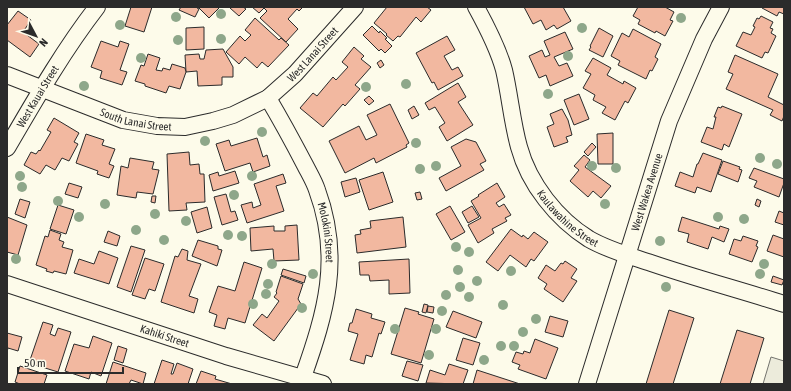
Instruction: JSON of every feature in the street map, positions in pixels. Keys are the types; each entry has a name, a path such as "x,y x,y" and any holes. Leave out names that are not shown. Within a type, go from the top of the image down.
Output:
{"street":[{"name":"West Kauai Street","path":"7,148 42,88 71,43 97,7"},
{"name":"West Lanai Street","path":"268,98 295,74 355,7"},
{"name":"Kaulawahine Street","path":"476,7 488,29 504,69 519,148 527,171 537,187 558,213 577,230 600,245 627,255 784,304"},
{"name":"West Wakea Avenue","path":"587,384 669,121 704,38 722,7"},
{"name":"South Lanai Street","path":"7,75 124,120 157,126 186,126 213,121 233,115 268,98"},
{"name":"Molokini Street","path":"268,98 297,149 317,189 326,220 331,262 327,296 320,327 303,377"},
{"name":"Kahiki Street","path":"7,284 226,356 323,384"}],"shaded area":[{"path":"771,357 784,361 784,384 763,384"}],"building":[{"path":"131,7 152,7 144,32 125,26"},
{"path":"181,7 198,7 197,8 199,9 195,17 179,10"},
{"path":"198,7 220,7 209,18"},
{"path":"230,7 243,7 246,9 239,16"},
{"path":"252,7 303,7 299,11 297,9 288,19 298,29 286,42 260,18 267,11 264,8 259,13"},
{"path":"387,7 427,7 431,10 421,22 416,17 400,37 398,36 393,41 374,23"},
{"path":"524,7 563,7 571,21 557,29 554,25 546,30 541,20 533,24"},
{"path":"638,7 665,7 674,12 670,20 673,21 665,36 656,31 655,33 638,24 640,20 633,16"},
{"path":"784,7 784,14 779,12 777,16 762,8"},
{"path":"18,11 31,20 23,32 39,44 30,57 7,40 7,25"},
{"path":"761,16 773,22 770,28 773,29 771,33 776,36 768,53 765,52 762,58 736,46 743,32 751,35 757,18 759,19"},
{"path":"255,18 279,40 281,38 289,45 268,67 262,62 257,68 245,57 239,64 226,52 240,36 245,41 251,35 245,30"},
{"path":"372,26 387,38 385,39 392,46 385,53 381,49 379,51 363,35"},
{"path":"204,27 204,49 186,50 186,28"},
{"path":"599,28 613,36 603,57 589,50"},
{"path":"633,29 661,44 655,57 658,59 652,71 650,70 646,79 618,65 620,61 611,56 622,33 629,37"},
{"path":"565,32 573,49 554,57 559,66 567,63 573,76 550,86 546,75 539,78 529,56 542,50 545,57 550,55 544,41"},
{"path":"447,36 455,50 444,56 452,70 458,67 463,76 438,90 434,82 432,83 416,53"},
{"path":"101,41 118,47 120,41 129,44 120,70 127,72 122,85 100,78 102,71 91,67"},
{"path":"354,47 364,56 361,59 371,67 355,85 360,89 345,106 343,104 323,127 300,108 313,93 317,96 333,77 336,80 348,67 342,62"},
{"path":"223,49 233,67 233,77 222,77 222,85 198,86 197,71 186,72 185,55 199,54 200,59 204,59 206,50"},
{"path":"148,54 160,58 156,70 162,71 163,68 170,70 172,64 185,68 186,72 180,89 169,86 166,93 135,81 141,65 144,66"},
{"path":"735,55 778,74 768,97 784,105 784,116 782,121 770,115 773,110 726,89 733,74 728,72"},
{"path":"593,58 611,68 607,75 623,84 624,81 636,88 628,103 625,101 615,120 602,113 606,107 593,100 595,95 583,88 591,74 585,71"},
{"path":"381,60 384,65 380,68 377,63"},
{"path":"458,83 466,97 458,102 473,125 447,141 439,127 445,123 435,107 429,110 425,103"},
{"path":"579,94 589,119 574,125 564,100"},
{"path":"369,96 374,101 369,105 364,100"},
{"path":"390,104 409,143 406,145 407,147 376,163 374,158 345,173 329,141 359,126 366,140 377,135 367,115"},
{"path":"414,106 419,115 412,119 408,110"},
{"path":"722,106 742,114 729,147 724,144 722,150 701,142 707,127 713,129 716,117 714,117 718,107 721,108"},
{"path":"562,109 568,120 572,135 566,137 568,142 554,147 547,127 554,124 550,114"},
{"path":"54,118 79,133 74,142 78,144 69,161 62,158 55,170 46,165 40,174 24,165 31,152 36,154 39,150 40,151 51,132 47,130"},
{"path":"613,133 613,164 598,164 597,134"},
{"path":"86,134 104,140 102,145 115,149 109,164 114,166 109,178 97,174 98,171 76,163"},
{"path":"257,138 263,157 267,155 270,166 253,172 250,163 225,171 216,144 229,140 231,146"},
{"path":"466,139 476,142 486,161 480,164 484,170 446,191 439,178 461,166 451,147"},
{"path":"592,143 596,147 588,156 584,152"},
{"path":"189,152 190,165 199,164 200,174 204,174 205,202 186,203 187,210 169,211 167,154"},
{"path":"703,153 722,160 711,192 697,187 695,193 675,186 680,172 693,177 697,164"},
{"path":"584,155 590,160 585,167 611,186 601,198 593,191 588,197 570,181 579,170 574,166"},
{"path":"130,158 154,162 152,169 159,170 153,194 137,192 136,198 117,195 121,166 128,168"},
{"path":"723,161 740,167 739,169 742,170 738,182 718,174"},
{"path":"754,168 784,179 779,197 754,187 757,181 749,178"},
{"path":"235,171 239,183 213,191 209,175 218,172 219,176"},
{"path":"383,172 393,202 369,210 359,180"},
{"path":"283,174 286,183 276,186 284,211 247,223 241,205 252,202 253,208 261,205 254,184"},
{"path":"356,178 360,192 345,197 341,182"},
{"path":"69,183 82,187 78,198 65,194"},
{"path":"497,183 505,197 496,203 499,207 504,204 511,215 505,218 507,221 492,229 494,233 478,243 468,225 481,218 471,201"},
{"path":"420,192 422,199 417,200 415,193"},
{"path":"226,194 231,212 235,211 238,220 222,225 214,197"},
{"path":"152,196 156,196 155,203 151,202"},
{"path":"20,199 30,202 25,218 15,214"},
{"path":"757,199 761,201 759,207 755,205"},
{"path":"58,205 74,210 66,234 50,229"},
{"path":"450,206 465,232 451,240 436,214"},
{"path":"472,206 479,217 468,223 462,212"},
{"path":"207,207 212,228 197,233 191,212"},
{"path":"779,211 784,213 784,225 775,222"},
{"path":"7,217 27,225 18,255 7,252"},
{"path":"403,217 406,247 357,253 355,235 361,234 360,230 371,228 370,221"},
{"path":"682,217 719,229 720,226 729,229 724,242 712,237 708,249 687,242 689,234 678,231"},
{"path":"297,225 299,260 274,261 273,249 251,251 250,228 274,226 274,231 285,231 285,226"},
{"path":"511,229 522,237 523,235 528,239 534,232 548,242 534,261 531,259 526,267 510,255 498,271 486,262"},
{"path":"50,230 61,234 59,240 64,242 62,247 73,250 66,274 46,271 47,269 36,265 45,236 48,237"},
{"path":"108,231 120,236 117,246 104,242"},
{"path":"773,235 784,239 784,257 767,251"},
{"path":"743,236 758,241 756,246 758,247 752,262 729,254 734,239 741,241"},
{"path":"198,240 218,246 218,249 222,250 217,266 192,256"},
{"path":"131,246 145,250 131,292 117,287"},
{"path":"182,249 188,251 187,260 201,264 189,296 198,299 194,313 161,302 175,256 178,257"},
{"path":"99,251 118,258 109,284 74,273 79,259 94,264"},
{"path":"145,258 164,264 155,291 149,289 145,299 132,295"},
{"path":"409,259 410,293 389,294 389,280 370,281 369,275 360,275 359,262"},
{"path":"565,261 577,269 571,278 577,281 563,302 544,289 547,284 538,278 546,265 555,271 561,263 563,264"},
{"path":"244,262 262,268 245,323 228,318 225,329 214,326 217,315 209,312 218,286 235,291"},
{"path":"283,269 306,276 304,283 281,275"},
{"path":"281,276 303,284 298,299 301,304 274,341 253,325 262,314 267,318 279,301 274,297 277,293 276,292"},
{"path":"773,276 784,280 782,285 771,282"},
{"path":"424,304 428,305 426,313 422,312"},
{"path":"428,306 434,307 433,313 427,312"},
{"path":"405,308 419,312 418,314 434,319 421,363 391,354"},
{"path":"356,309 372,314 371,318 385,322 381,334 379,333 372,357 366,355 364,364 350,360 358,334 348,331"},
{"path":"669,310 694,318 673,384 646,384"},
{"path":"453,311 482,322 476,338 446,327"},
{"path":"550,316 568,321 563,337 545,332"},
{"path":"43,322 53,325 50,334 55,336 58,328 71,332 58,372 29,363"},
{"path":"737,330 764,338 750,384 720,384"},
{"path":"7,333 22,337 18,351 8,348 7,352"},
{"path":"93,336 112,343 101,376 91,372 89,379 65,371 74,344 89,348"},
{"path":"463,338 480,343 473,365 456,360"},
{"path":"535,339 558,348 546,379 518,369 520,365 512,362 516,352 523,354 524,351 530,353"},
{"path":"118,346 127,349 123,363 114,360"},
{"path":"162,360 174,364 171,374 173,374 177,363 193,369 188,384 154,384"},
{"path":"407,361 423,365 418,381 402,376"},
{"path":"113,362 146,373 143,384 131,380 129,384 106,384"},
{"path":"449,364 468,370 463,384 426,383 430,370 445,375"},
{"path":"20,366 47,375 44,384 20,384 15,382"},
{"path":"477,370 520,384 473,384"},
{"path":"201,371 216,376 215,379 232,384 196,384"}]}
